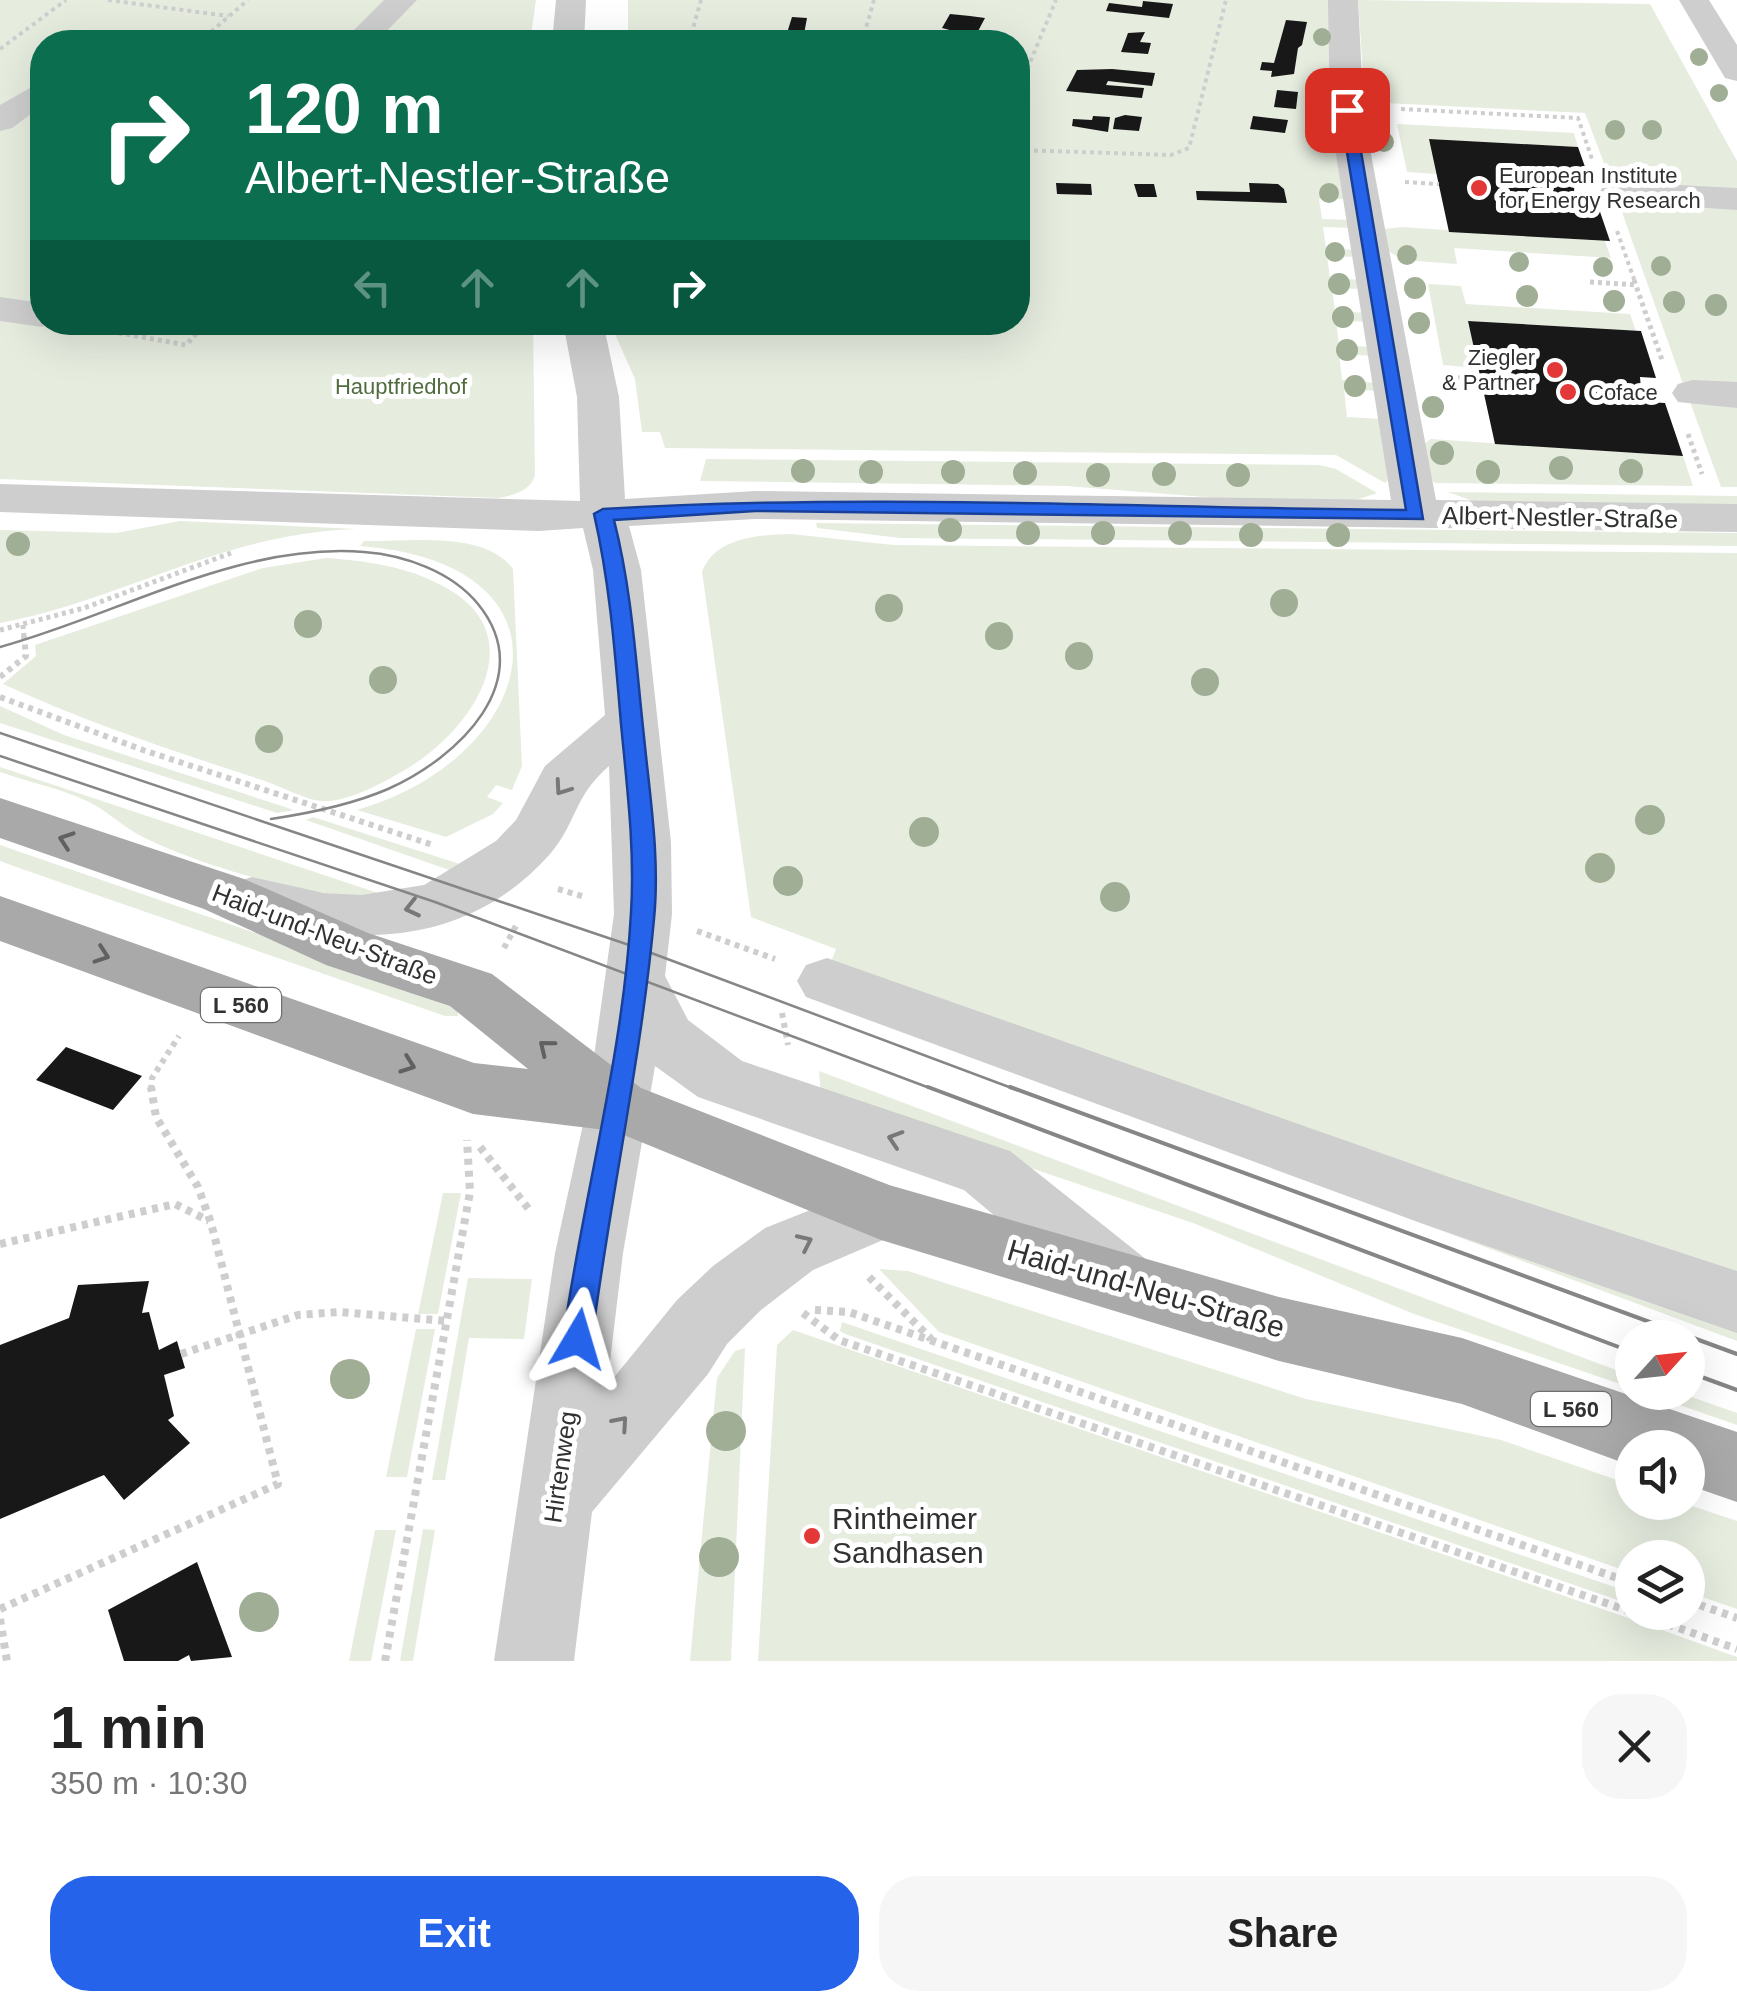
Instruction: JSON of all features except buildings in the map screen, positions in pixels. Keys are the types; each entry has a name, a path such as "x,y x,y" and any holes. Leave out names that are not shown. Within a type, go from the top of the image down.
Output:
{"main road":[{"name":"Haid-und-Neu-Straße","path":"0,818 224,894 347,949 471,990 619,1106"},
{"name":"Haid-und-Neu-Straße","path":"0,918 473,1088 619,1106 882,1211 1280,1329 1462,1371 1630,1430"},
{"name":"Haid-und-Neu-Straße","path":"1705,1456 1737,1467"}],"street":[{"path":"371,30 402,0"},
{"path":"569,30 571,0"},
{"path":"1343,0 1348,117 1416,515"},
{"path":"1694,0 1737,71"},
{"path":"0,121 30,99"},
{"path":"1611,199 1737,199"},
{"path":"0,309 30,313"},
{"name":"Hirtenweg","path":"534,1661 589,1253 619,1106 639,945 643,842 617,570 603,514 598,396 586,335"},
{"path":"1682,397 1737,395"},
{"name":"Albert-Nestler-Straße","path":"0,498 521,517 755,505 1071,506 1226,514 1737,518"},
{"path":"224,894 335,916 421,908 452,895 491,876 518,852 544,822 558,786 632,721"},
{"name":"L 560","path":"639,945 658,1028 680,1056 720,1079 987,1170 1125,1284"},
{"path":"826,981 1449,1205 1737,1302"},
{"path":"556,1496 683,1351 702,1322 737,1288 789,1249 882,1211"}],"path":[{"path":"0,49 66,0"},
{"path":"108,0 228,16"},
{"path":"212,30 248,0"},
{"path":"693,30 702,0"},
{"path":"865,30 874,0"},
{"path":"1030,62 1056,0"},
{"path":"1030,150 1171,155 1189,148 1226,0"},
{"path":"1401,109 1578,118 1611,199 1636,285 1682,397 1700,468"},
{"path":"1418,183 1438,184"},
{"path":"1590,282 1636,285"},
{"path":"120,335 186,345 195,335"},
{"path":"1444,377 1481,379"},
{"path":"0,630 246,549"},
{"path":"0,678 26,656 23,625"},
{"path":"0,697 73,727 434,845"},
{"path":"496,964 519,920"},
{"path":"639,945 743,945 826,981"},
{"path":"0,1610 278,1484 211,1223 198,1187 156,1117 150,1098 152,1078 206,993"},
{"path":"385,1661 470,1192 466,1130 538,1220"},
{"path":"0,1244 175,1204 211,1223"},
{"path":"1615,1576 849,1312 797,1309 839,1340 1615,1606"},
{"path":"181,1354 240,1330 336,1312 448,1321"},
{"path":"1705,1607 1737,1618"},
{"path":"0,1619 7,1661"},
{"path":"1684,1630 1737,1649"}],"green space":[{"name":"Hauptfriedhof","path":"0,0 536,0 532,30 30,30 30,335 533,335 535,475 526,489 498,498 0,479"},
{"path":"628,0 1329,0 1329,90 1348,199 1319,199 1322,219 1352,220 1353,228 1323,227 1326,248 1356,250 1358,257 1327,256 1330,278 1362,280 1363,289 1332,288 1335,311 1367,313 1367,322 1336,320 1339,345 1372,347 1373,356 1339,354 1342,380 1377,383 1378,391 1344,389 1347,417 1383,419 1388,480 1385,483 1336,455 665,448 660,432 642,432 635,379 615,335 1030,335 1030,30 628,30"},
{"path":"1358,0 1650,4 1737,161 1737,193 1613,187 1585,113 1365,102"},
{"path":"1397,124 1574,133 1578,147 1430,139 1437,174 1407,172"},
{"path":"1618,201 1737,207 1737,387 1683,384"},
{"path":"1384,229 1605,241 1611,258 1454,248 1457,264 1403,260 1388,251"},
{"path":"1428,284 1461,286 1466,304 1630,314 1636,331 1469,321 1478,368 1443,365"},
{"path":"1690,402 1737,405 1737,487 1721,487"},
{"path":"1431,439 1683,456 1693,486 1435,483 1429,478 1421,446"},
{"path":"706,459 1319,465 1336,469 1377,493 1353,501 1217,498 1066,486 700,481"},
{"path":"1448,492 1737,496 1737,505 1473,501"},
{"path":"180,521 356,529 260,542 90,599 0,623 0,530 116,533"},
{"path":"816,523 1737,533 1737,546 900,538 817,528"},
{"path":"791,534 893,545 1737,553 1737,1279 831,962 836,949 751,917 702,572 708,560 727,545 752,537"},
{"path":"364,541 465,543 484,548 513,569 522,766 512,790 496,785 487,797 503,803 493,814 446,837 357,810 418,784 466,749 498,708 512,665 507,623 482,587 433,560 360,546"},
{"path":"326,558 386,566 443,586 470,606 485,629 490,653 474,703 457,727 413,765 362,792 330,801 306,798 100,724 3,684 36,656 35,645 263,568"},
{"path":"0,706 64,735 294,810 277,813 0,723"},
{"path":"0,767 381,894 326,893 224,869 139,835 87,801 0,772"},
{"path":"313,817 463,865 452,871 306,820"},
{"path":"0,845 458,1003 458,1016 445,1016 0,861"},
{"path":"819,1071 1615,1370 1615,1382 1414,1314 1193,1223 821,1097"},
{"path":"443,1193 461,1193 438,1314 418,1314"},
{"path":"1434,1228 1702,1320 1681,1320"},
{"path":"879,1269 908,1271 1306,1399 1501,1440 1615,1479 1615,1520 1705,1520 1705,1510 1737,1521 1737,1609 1705,1598 1705,1540 1615,1540 1615,1567 939,1332"},
{"path":"468,1278 532,1279 524,1339 469,1338 445,1480 432,1480"},
{"path":"1705,1321 1737,1332 1737,1341 1705,1329"},
{"path":"842,1322 1615,1587 1615,1599 845,1334 840,1331"},
{"path":"416,1329 435,1329 407,1477 386,1477"},
{"path":"793,1330 1615,1613 1615,1630 1662,1630 1737,1657 1737,1661 758,1661 777,1345"},
{"path":"745,1348 731,1661 690,1661 717,1378 735,1351"},
{"path":"1705,1402 1737,1413 1737,1425 1694,1410 1705,1410"},
{"path":"423,1529 435,1530 413,1661 400,1661"},
{"path":"375,1530 396,1530 371,1661 349,1661"}],"tram line":[{"path":"0,647 179,584 271,558 317,552 364,552 427,567 455,583 478,604 495,632 500,661 495,688 464,737 440,758 388,789 331,808 271,819"},
{"path":"0,733 638,948 1017,1090"},
{"path":"0,756 435,902 935,1090"},
{"path":"928,1087 1615,1346"},
{"path":"1010,1087 1737,1354"},
{"path":"1705,1378 1737,1390"}],"place":[{"name":"European Institute for Energy Research","path":"1479,188"},
{"name":"Ziegler & Partner","path":"1555,370"},
{"name":"Coface","path":"1568,392"},
{"name":"Rintheimer Sandhasen","path":"812,1536"}],"route":[{"path":"578,1339 589,1253 619,1106 643,914 643,842 623,629 617,570 603,514 755,505 1071,506 1226,514 1416,515 1370,266 1347,110"}]}
